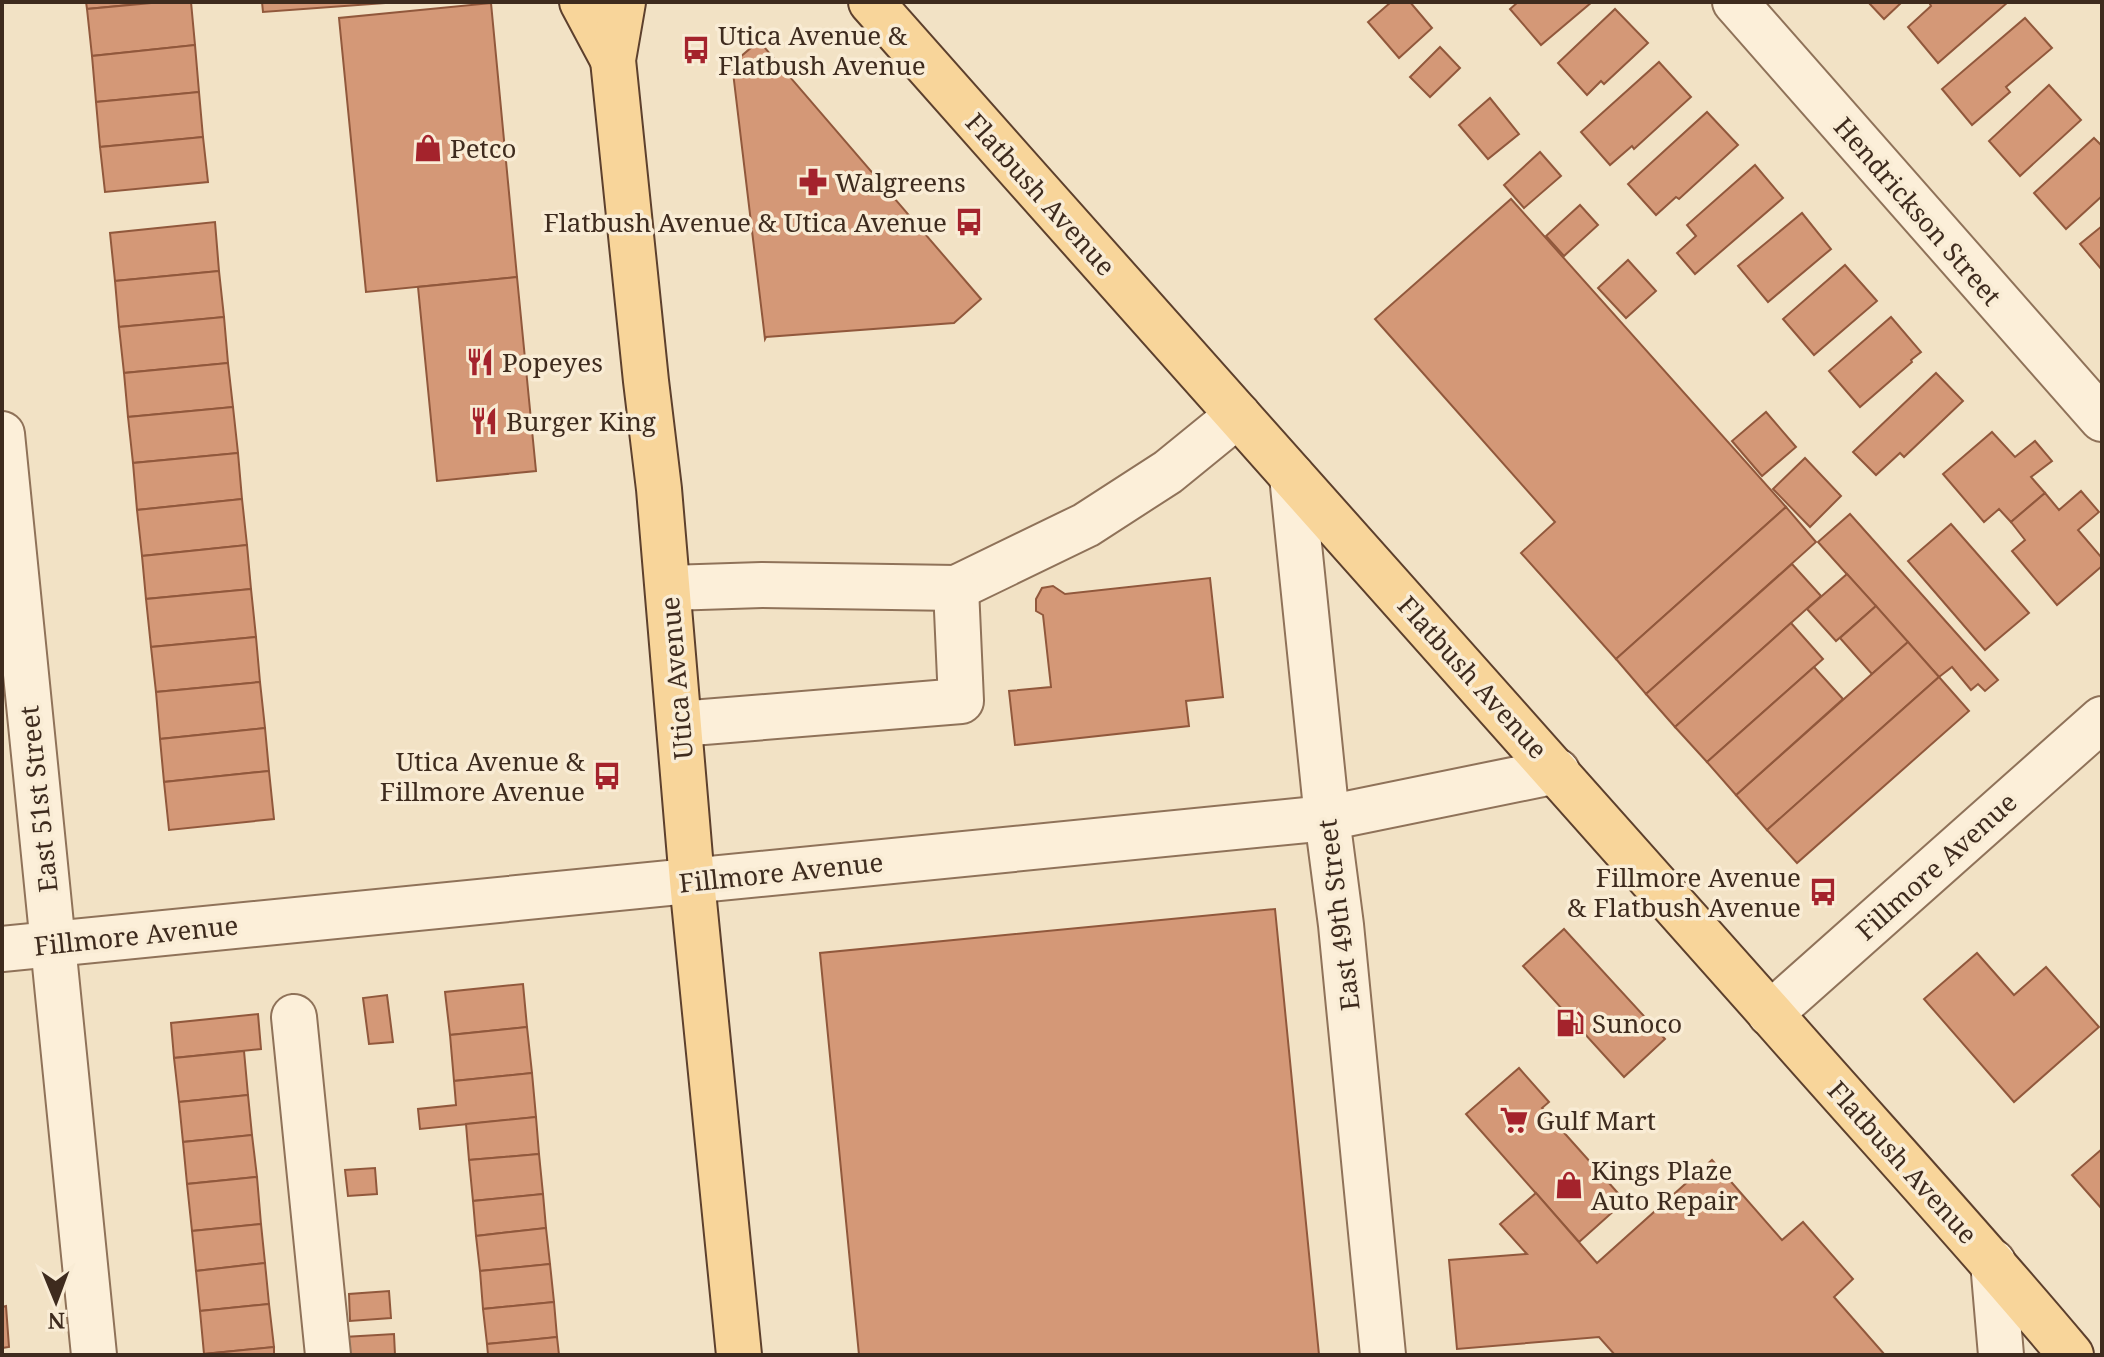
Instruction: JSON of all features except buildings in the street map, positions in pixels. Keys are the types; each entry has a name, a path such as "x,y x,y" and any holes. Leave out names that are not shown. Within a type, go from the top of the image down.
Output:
{"main road":[{"path":"582,2 613,60"},
{"name":"Utica Avenue","path":"623,2 613,60 669,588 692,881 739,1355"},
{"name":"Flatbush Avenue","path":"871,2 1993,1262 2071,1355"}],"street":[{"name":"Hendrickson Street","path":"1735,2 2102,419"},
{"path":"669,588 762,585 956,588 1086,525 1168,472 1238,415"},
{"name":"East 51st Street","path":"2,434 94,1355"},
{"name":"East 49th Street","path":"1292,476 1341,925 1383,1355"},
{"path":"679,724 961,701 956,588"},
{"name":"Fillmore Avenue","path":"1770,1014 2102,719"},
{"name":"Fillmore Avenue","path":"2,949 1327,818 1557,771"},
{"path":"294,1017 328,1355"},
{"path":"1993,1262 2001,1355"}],"place":[{"name":"Utica Avenue & Flatbush Avenue","path":"696,50"},
{"name":"Petco","path":"428,148"},
{"name":"Walgreens","path":"813,182"},
{"name":"Flatbush Avenue & Utica Avenue","path":"969,222"},
{"name":"Popeyes","path":"480,362"},
{"name":"Burger King","path":"484,421"},
{"name":"Utica Avenue & Fillmore Avenue","path":"607,776"},
{"name":"Fillmore Avenue & Flatbush Avenue","path":"1823,892"},
{"name":"Sunoco","path":"1570,1023"},
{"name":"Gulf Mart","path":"1514,1120"},
{"name":"Kings Plaze Auto Repair","path":"1569,1185"}]}
